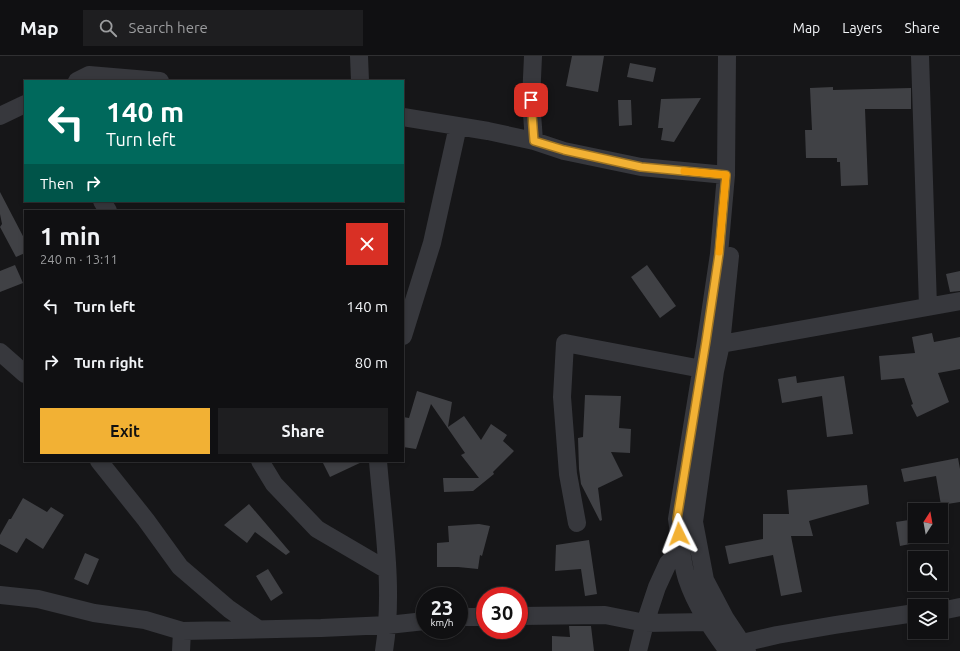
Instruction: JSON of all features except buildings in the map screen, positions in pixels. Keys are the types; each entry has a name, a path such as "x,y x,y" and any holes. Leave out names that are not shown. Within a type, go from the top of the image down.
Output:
{"street":[{"path":"359,56 360,80"},
{"path":"533,56 531,100 534,141"},
{"path":"727,56 726,175 719,254 702,369 677,519 687,579 696,601 716,620 739,648 777,635 908,614"},
{"path":"716,620 705,580 694,522 715,370 721,344 738,175 738,56"},
{"path":"920,56 928,307"},
{"path":"79,80 89,75 148,80"},
{"path":"0,116 24,104"},
{"path":"404,117 534,141 564,150 641,167 726,175"},
{"path":"404,333 432,243 458,126"},
{"path":"721,344 960,301"},
{"path":"576,523 568,474 562,397 565,343 702,369"},
{"path":"0,352 24,373"},
{"path":"100,462 146,520 180,567 229,609 258,629"},
{"path":"261,462 274,484 317,529 387,570"},
{"path":"378,462 387,570 388,626 384,651"},
{"path":"638,651 645,623 657,587 668,563 681,549"},
{"path":"0,595 38,599 94,613 145,620 182,631 388,626 416,622"},
{"path":"948,610 960,607"},
{"path":"528,616 605,615 645,623 716,620"},
{"path":"181,651 182,631"}],"slow traffic":[{"path":"684,171 726,175 719,252"}],"route":[{"path":"531,100 534,141 564,150 641,167 726,175 719,254 677,519 679,534"}]}
